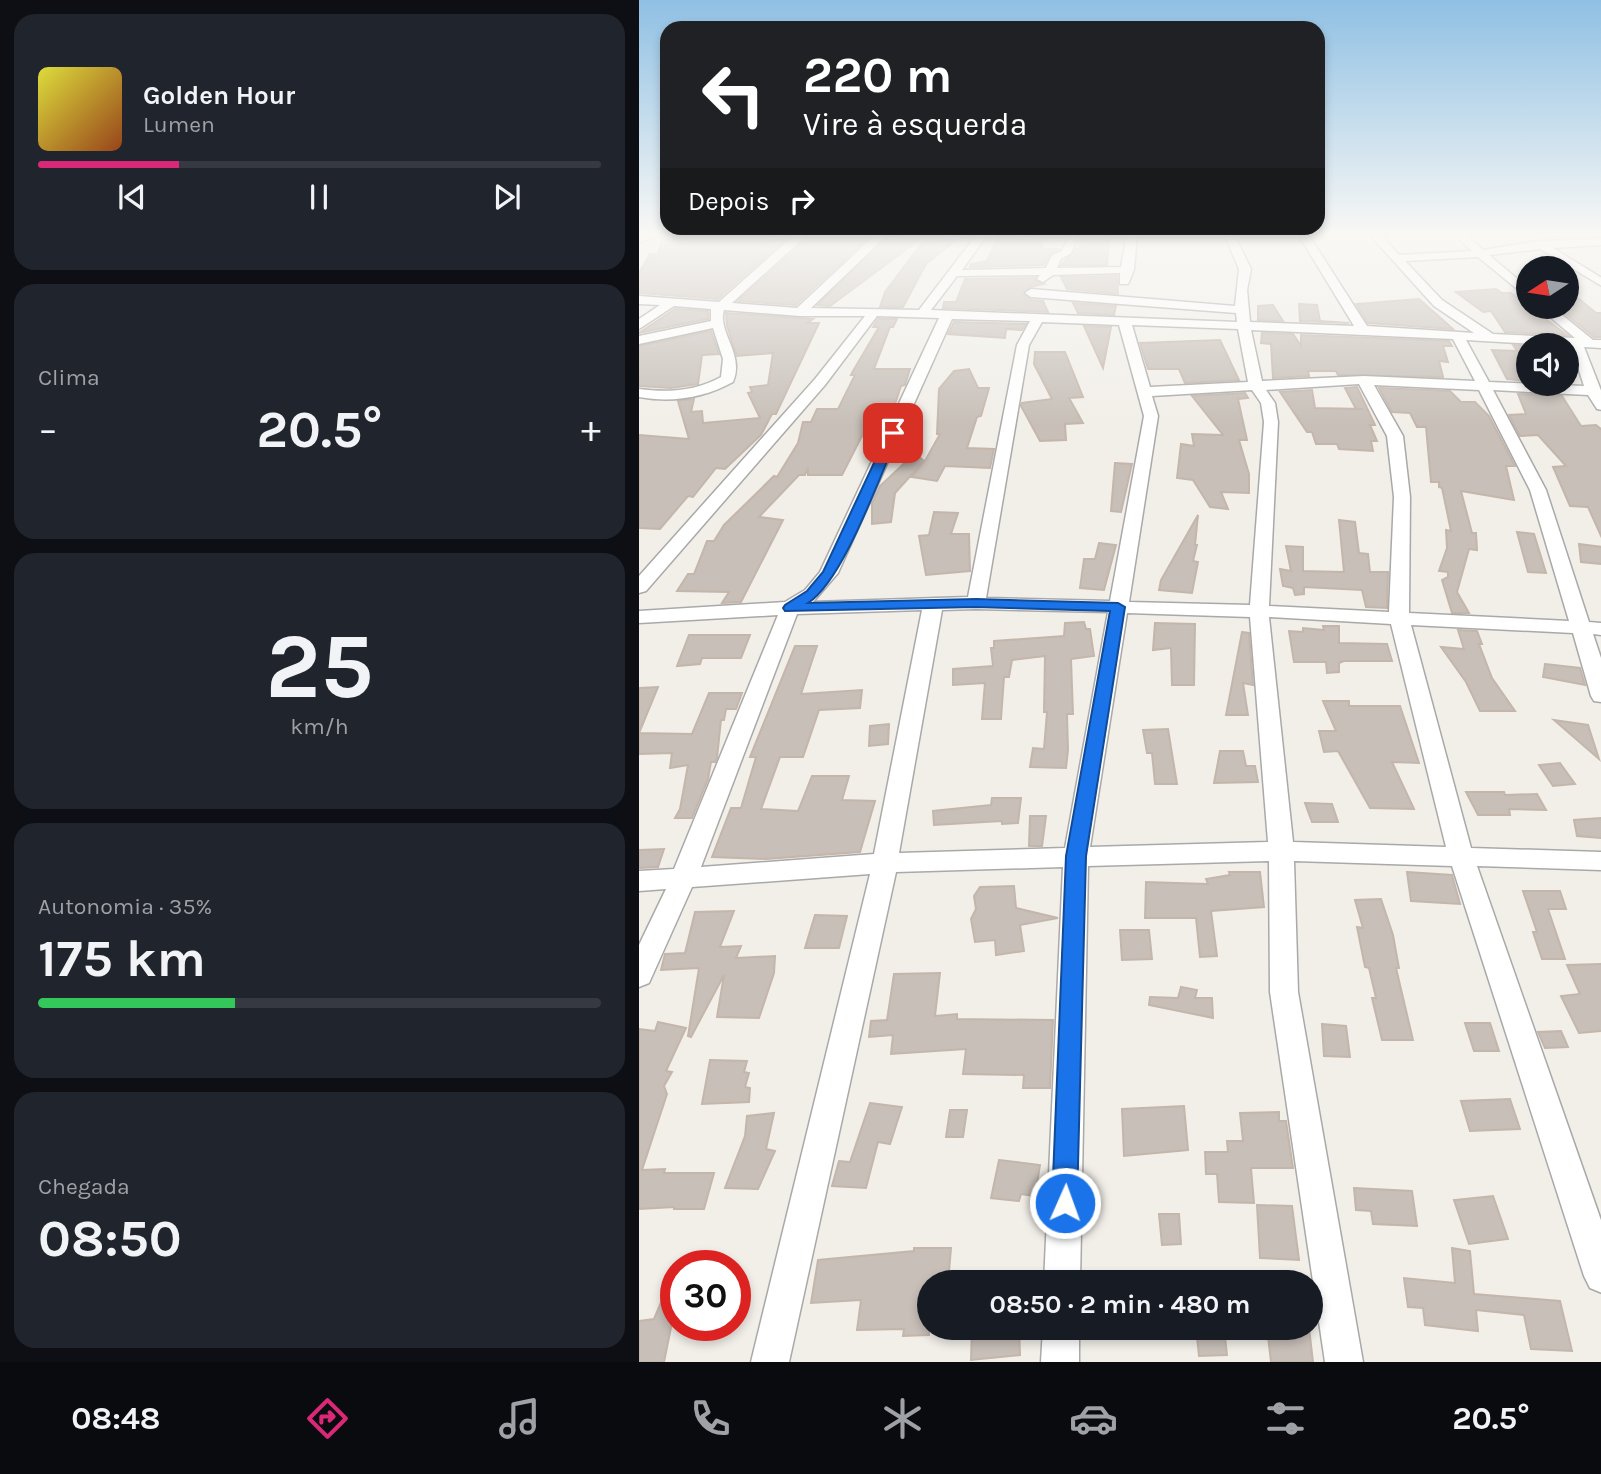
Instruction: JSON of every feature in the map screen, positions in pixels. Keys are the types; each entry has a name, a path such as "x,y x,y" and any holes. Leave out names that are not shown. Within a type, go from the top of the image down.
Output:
{"street":[{"path":"639,393 675,396 720,384 728,379 730,359 716,311 731,298"},
{"path":"800,312 815,298"},
{"path":"922,314 936,298"},
{"path":"1019,317 1028,298"},
{"path":"1080,298 1243,319 1363,330 1588,342"},
{"path":"1242,298 1256,386 1268,403 1271,422 1259,611 1281,851 1284,992 1344,1362"},
{"path":"1343,298 1363,330"},
{"path":"1433,298 1488,336"},
{"path":"639,300 800,312 874,312 1125,323 1243,319"},
{"path":"639,325 671,303"},
{"path":"639,587 820,382 874,312"},
{"path":"639,975 683,879 790,608 812,594 829,573 947,316"},
{"path":"976,603 1023,345 1039,318"},
{"path":"1559,319 1588,342 1593,391 1601,406"},
{"path":"639,340 718,323"},
{"path":"1062,1270 1076,856 1151,416 1125,323"},
{"path":"1457,334 1538,490 1578,628 1601,696"},
{"path":"1144,392 1364,380 1593,391"},
{"path":"1364,380 1395,436 1402,497 1399,617 1461,856 1601,1276"},
{"path":"639,617 790,608 976,603 1259,611 1601,629"},
{"path":"770,1362 885,863 933,605"},
{"path":"639,881 885,863 1281,851 1601,861"},
{"path":"1060,1362 1061,1340"}],"building":[{"path":"742,298 804,298 796,305 738,301"},
{"path":"825,298 841,298 830,306 817,305"},
{"path":"883,298 908,298 903,307 880,307"},
{"path":"958,298 1028,298 1043,301 1048,312 943,308 944,302 956,302"},
{"path":"1464,298 1516,298 1516,319 1546,319 1564,333 1505,332 1491,311 1483,312"},
{"path":"1419,299 1453,329 1368,323 1356,304"},
{"path":"1579,299 1596,313 1602,313 1602,337 1594,337 1572,319 1579,319"},
{"path":"1073,303 1116,306 1114,315 1078,313"},
{"path":"1299,304 1317,305 1320,321 1349,323 1300,321"},
{"path":"1273,305 1283,321 1258,320 1258,306"},
{"path":"675,309 708,311 708,319 639,333"},
{"path":"726,313 813,319 807,323 819,323 776,414 772,414 761,435 725,469 716,468 693,497 688,496 660,529 639,528 639,435 689,439 678,401 694,399 691,412 702,411 703,423 760,418 748,393 752,392 750,387 768,385 773,353 737,356 727,326"},
{"path":"878,319 897,319 893,327 890,327 874,369 910,369 894,407 881,407 872,432 864,432 842,475 808,475 808,468 805,475 799,475 759,517 783,520 741,602 722,603 729,592 677,591 688,574 694,574 707,541 714,541 724,525 774,476 777,477 798,443 803,422 811,422 817,409 838,409 855,375 851,375 879,327 873,327"},
{"path":"954,322 1026,324 1022,330 1006,329 1005,338 948,334"},
{"path":"1084,326 1111,327 1103,368"},
{"path":"711,331 719,354 702,355 698,384 671,388 639,386 639,346"},
{"path":"1262,333 1293,334 1301,346 1301,335 1449,341 1452,346 1443,346 1448,362 1439,361 1443,377 1338,375 1336,371 1308,371 1309,376 1273,378 1271,344 1261,343"},
{"path":"1220,340 1239,380 1185,383 1179,369 1148,369 1140,343"},
{"path":"1492,350 1516,351 1516,380 1507,379"},
{"path":"1035,352 1065,352 1083,397 1069,398 1083,423 1065,424 1066,440 1040,441 1021,406 1022,403 1052,399 1034,364"},
{"path":"969,369 978,388 989,388 981,416 977,417 967,448 994,449 990,468 945,466 937,481 912,477 940,434 937,434 939,389 954,371"},
{"path":"1357,387 1375,425 1370,425 1377,441 1371,441 1373,451 1339,449 1337,444 1316,444 1312,432 1307,432 1280,392 1312,390 1315,408 1356,409 1345,388"},
{"path":"1379,388 1450,391 1461,402 1475,402 1489,416 1515,466 1506,466 1514,500 1461,491 1472,533 1476,533 1477,550 1469,549 1457,592 1469,613 1452,613 1442,580 1448,577 1448,572 1439,571 1447,548 1446,530 1451,531 1442,488 1439,487 1439,482 1431,482 1426,427 1417,427 1410,413 1392,412"},
{"path":"1245,393 1248,398 1238,399 1247,440 1239,440 1249,474 1249,493 1221,492 1228,509 1210,507 1193,480 1177,478 1181,444 1194,446 1192,434 1223,435 1192,396"},
{"path":"1519,396 1562,396 1581,426 1596,425 1602,430 1602,538 1588,507 1570,506 1553,467 1566,466 1538,435 1520,436 1509,415 1526,414"},
{"path":"915,453 924,461 895,493 891,522 872,524 872,503 880,486"},
{"path":"1115,463 1132,464 1121,512 1111,511"},
{"path":"934,512 958,513 951,534 969,534 970,571 926,575 919,536 929,535"},
{"path":"1198,515 1197,545 1193,561 1198,562 1192,593 1159,590 1161,580"},
{"path":"1339,520 1355,522 1359,553 1368,554 1370,572 1388,572 1387,608 1366,607 1362,590 1304,587 1304,594 1295,595 1293,588 1283,586 1280,569 1291,571 1286,546 1303,547 1303,571 1344,572"},
{"path":"1517,532 1534,534 1546,573 1528,572"},
{"path":"1099,543 1116,545 1104,590 1080,588 1084,559 1095,559"},
{"path":"1579,544 1602,547 1602,564 1581,562"},
{"path":"1084,622 1086,629 1090,629 1094,656 1071,659 1073,714 1067,714 1066,768 1030,767 1033,748 1044,749 1047,712 1044,712 1045,656 1012,660 1009,677 1004,677 1001,719 982,719 985,683 953,685 953,669 993,666 991,648 994,648 994,641 1064,636 1065,623"},
{"path":"1155,623 1195,624 1194,685 1172,685 1171,648 1153,650"},
{"path":"1323,626 1339,626 1339,643 1387,644 1392,661 1344,661 1339,663 1339,672 1327,673 1326,662 1294,662 1289,631 1303,632 1303,628 1324,630"},
{"path":"1458,630 1477,631 1492,678 1515,711 1480,711 1466,682 1441,647 1464,649"},
{"path":"1242,632 1249,633 1253,685 1243,683 1248,715 1226,715"},
{"path":"689,635 750,635 741,658 702,658 700,664 677,666"},
{"path":"795,646 817,646 801,694 862,690 860,708 819,710 803,757 780,757 761,809 798,811 812,776 849,776 842,800 875,801 860,852 766,859 712,857 731,808 741,808 756,757 750,757"},
{"path":"1545,664 1580,668 1585,685 1543,677"},
{"path":"658,687 639,733 639,688"},
{"path":"709,693 742,693 736,709 726,709 724,720 721,720 717,758 715,762 711,762 708,779 692,818 675,818 680,809 688,765 670,768 672,753 639,754 639,733 692,734"},
{"path":"1323,701 1349,701 1349,706 1400,706 1419,763 1392,762 1414,809 1370,808 1338,751 1324,752 1319,731 1336,731"},
{"path":"1554,720 1588,725 1599,759"},
{"path":"889,724 888,744 869,746 870,726"},
{"path":"1168,729 1177,784 1155,784 1152,753 1147,753 1143,730"},
{"path":"1220,751 1243,751 1246,766 1255,766 1258,782 1214,783"},
{"path":"1560,763 1575,784 1553,786 1539,765"},
{"path":"1466,792 1537,794 1546,810 1509,809 1510,815 1478,815"},
{"path":"992,798 1021,798 1018,823 1002,824 1002,821 934,825 933,811 991,805"},
{"path":"1305,803 1332,804 1338,822 1312,822"},
{"path":"1030,816 1046,816 1042,846 1029,846"},
{"path":"1602,818 1602,838 1577,836 1574,820"},
{"path":"664,849 658,867 639,868 639,850"},
{"path":"1229,872 1260,872 1264,907 1211,911 1217,956 1200,957 1196,918 1145,918 1146,882 1208,884 1206,879 1230,875"},
{"path":"1407,872 1452,875 1460,904 1411,901"},
{"path":"1014,886 1016,908 1058,918 1020,925 1024,951 996,955 995,940 975,942 971,919 976,909 974,896 980,887"},
{"path":"1523,891 1560,891 1566,909 1548,909 1565,959 1542,959 1533,932 1537,932"},
{"path":"1381,899 1393,935 1399,968 1396,968 1413,1040 1382,1040 1372,998 1376,998 1369,968 1365,967 1357,927 1363,928 1355,900"},
{"path":"734,911 720,947 741,946 736,958 775,956 774,973 759,1018 717,1017 724,975 691,1037 688,1036 699,968 661,970 665,954 685,953 695,912"},
{"path":"815,915 847,916 839,948 805,948"},
{"path":"1120,930 1149,930 1152,959 1122,960"},
{"path":"1602,964 1602,1031 1579,1033 1561,996 1580,994 1567,965"},
{"path":"940,973 935,1016 957,1014 957,1019 1053,1020 1050,1088 1023,1088 1024,1075 963,1074 966,1049 891,1054 893,1035 869,1037 871,1021 887,1020 894,974"},
{"path":"1181,987 1197,990 1195,998 1212,998 1213,1018 1149,1005 1150,997 1178,998"},
{"path":"658,1022 686,1028 666,1071 672,1072 664,1086 667,1094 642,1170 714,1173 704,1209 639,1209 639,1029 655,1031"},
{"path":"1465,1023 1490,1023 1499,1051 1474,1051"},
{"path":"1322,1024 1346,1026 1350,1057 1324,1056"},
{"path":"1561,1031 1568,1047 1545,1048 1538,1032"},
{"path":"710,1060 747,1061 744,1072 749,1073 745,1087 750,1088 749,1102 702,1104"},
{"path":"1510,1099 1520,1129 1470,1131 1461,1101"},
{"path":"870,1103 902,1107 890,1144 878,1142 866,1188 832,1186 839,1161 850,1162"},
{"path":"1184,1106 1188,1150 1124,1156 1122,1109"},
{"path":"950,1110 967,1110 963,1137 946,1137"},
{"path":"1279,1112 1279,1121 1286,1121 1293,1168 1251,1168 1254,1203 1219,1202 1217,1174 1206,1174 1205,1152 1228,1152 1227,1141 1243,1141 1240,1113"},
{"path":"774,1113 766,1149 775,1151 758,1189 725,1188 745,1136 747,1116"},
{"path":"999,1160 1040,1165 1035,1196 1021,1194 1019,1201 991,1198"},
{"path":"1354,1188 1412,1191 1417,1226 1373,1224 1371,1211 1356,1210"},
{"path":"1493,1196 1508,1239 1469,1244 1454,1200"},
{"path":"1257,1205 1292,1206 1299,1260 1260,1258"},
{"path":"1159,1214 1179,1214 1181,1244 1162,1245"},
{"path":"914,1248 951,1248 949,1270 917,1270 917,1335 903,1336 904,1329 857,1330 861,1300 811,1303 818,1260 914,1251"},
{"path":"1452,1248 1470,1251 1474,1294 1560,1301 1572,1351 1531,1349 1524,1315 1476,1310 1478,1331 1425,1325 1423,1308 1408,1307 1404,1278 1455,1283"},
{"path":"660,1305 660,1341 668,1341 664,1362 639,1362 639,1321 654,1319"},
{"path":"972,1340 1019,1340 1020,1355 971,1360"},
{"path":"1197,1340 1225,1340 1227,1355 1199,1356"},
{"path":"1268,1340 1310,1340 1313,1362 1271,1362"}],"route":[{"path":"893,433 829,573 812,594 790,608 976,603 1118,607 1076,856 1065,1203"}]}
